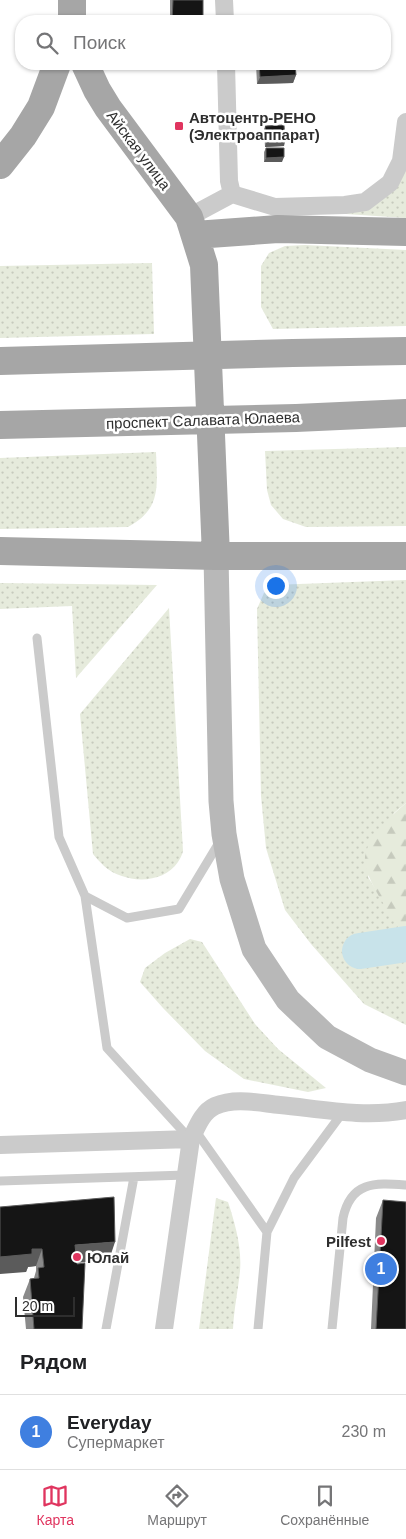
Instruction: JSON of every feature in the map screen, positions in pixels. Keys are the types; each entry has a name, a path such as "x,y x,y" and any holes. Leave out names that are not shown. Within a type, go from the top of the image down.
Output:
{"main road":[{"path":"72,0 72,15"},
{"path":"0,165 23,136 41,107 55,70"},
{"name":"Айская улица","path":"88,70 108,108 192,226 204,265 216,556"},
{"path":"192,226 406,232"},
{"path":"0,361 406,351"},
{"name":"проспект Салавата Юлаева","path":"0,426 406,413"},
{"path":"0,551 216,556 406,556"},
{"path":"216,556 221,800 224,834 232,879 254,949 288,1000 327,1037 370,1060 406,1073"}],"street":[{"path":"224,0 224,15"},
{"path":"226,70 229,182 232,194"},
{"path":"232,194 276,207 345,205 365,202 390,183 403,161 406,122"},
{"path":"192,226 232,194"},
{"path":"164,1329 193,1135 203,1115 215,1106 235,1101 376,1114 406,1110"},
{"path":"0,1145 193,1135"}],"lane":[{"path":"37,638 60,837 85,896 107,1048 193,1135 267,1232"},
{"path":"85,896 126,918 179,909 224,834"},
{"path":"258,1329 267,1232 294,1178 343,1112"},
{"path":"0,1182 186,1175"},
{"path":"106,1329 134,1177"},
{"path":"332,1329 345,1207 351,1197 365,1186 382,1183 406,1185"}],"green space":[{"path":"406,168 406,218 331,213"},
{"path":"305,245 406,250 406,326 273,329 261,307 261,266 269,253 285,246"},
{"path":"152,263 154,334 0,338 0,266"},
{"path":"406,447 406,526 306,527 283,519 271,505 267,490 265,451"},
{"path":"156,452 157,485 152,504 139,520 128,527 0,529 0,458"},
{"path":"406,580 406,803 394,813 368,877 406,938 406,1025 364,1004 311,944 285,910 266,848 261,796 257,609 264,593 273,585"},
{"path":"0,583 157,585 76,678 72,606 0,609"},
{"path":"169,608 183,851 178,862 171,870 162,875 153,878 132,879 112,872 93,854 80,714"},
{"path":"406,803 406,938 374,887 365,865 365,857 370,842 375,835 387,820"},
{"path":"190,939 202,942 255,1024 278,1049 326,1088 308,1092 244,1079 205,1051 163,1008 140,982 145,968 165,953"},
{"path":"216,1198 228,1202 239,1245 240,1271 233,1329 199,1329"}],"building":[{"path":"173,0 203,0 203,15 172,15"},
{"path":"259,70 296,70 296,75 260,77"},
{"path":"284,125 285,142 266,143 265,126"},
{"path":"266,148 284,148 284,157 266,158"},
{"path":"114,1197 115,1242 75,1245 77,1264 85,1263 82,1329 34,1329 30,1279 39,1278 38,1268 44,1267 42,1249 32,1249 32,1254 0,1257 0,1207"},
{"path":"383,1200 406,1202 406,1329 376,1329"}],"waterway":[{"path":"360,951 406,944"}],"place":[{"name":"Автоцентр-РЕНО (Электроаппарат)","path":"179,126"},
{"name":"Pilfest","path":"381,1241"},
{"name":"Юлай","path":"77,1257"},
{"name":"Everyday","path":"381,1269"}]}
